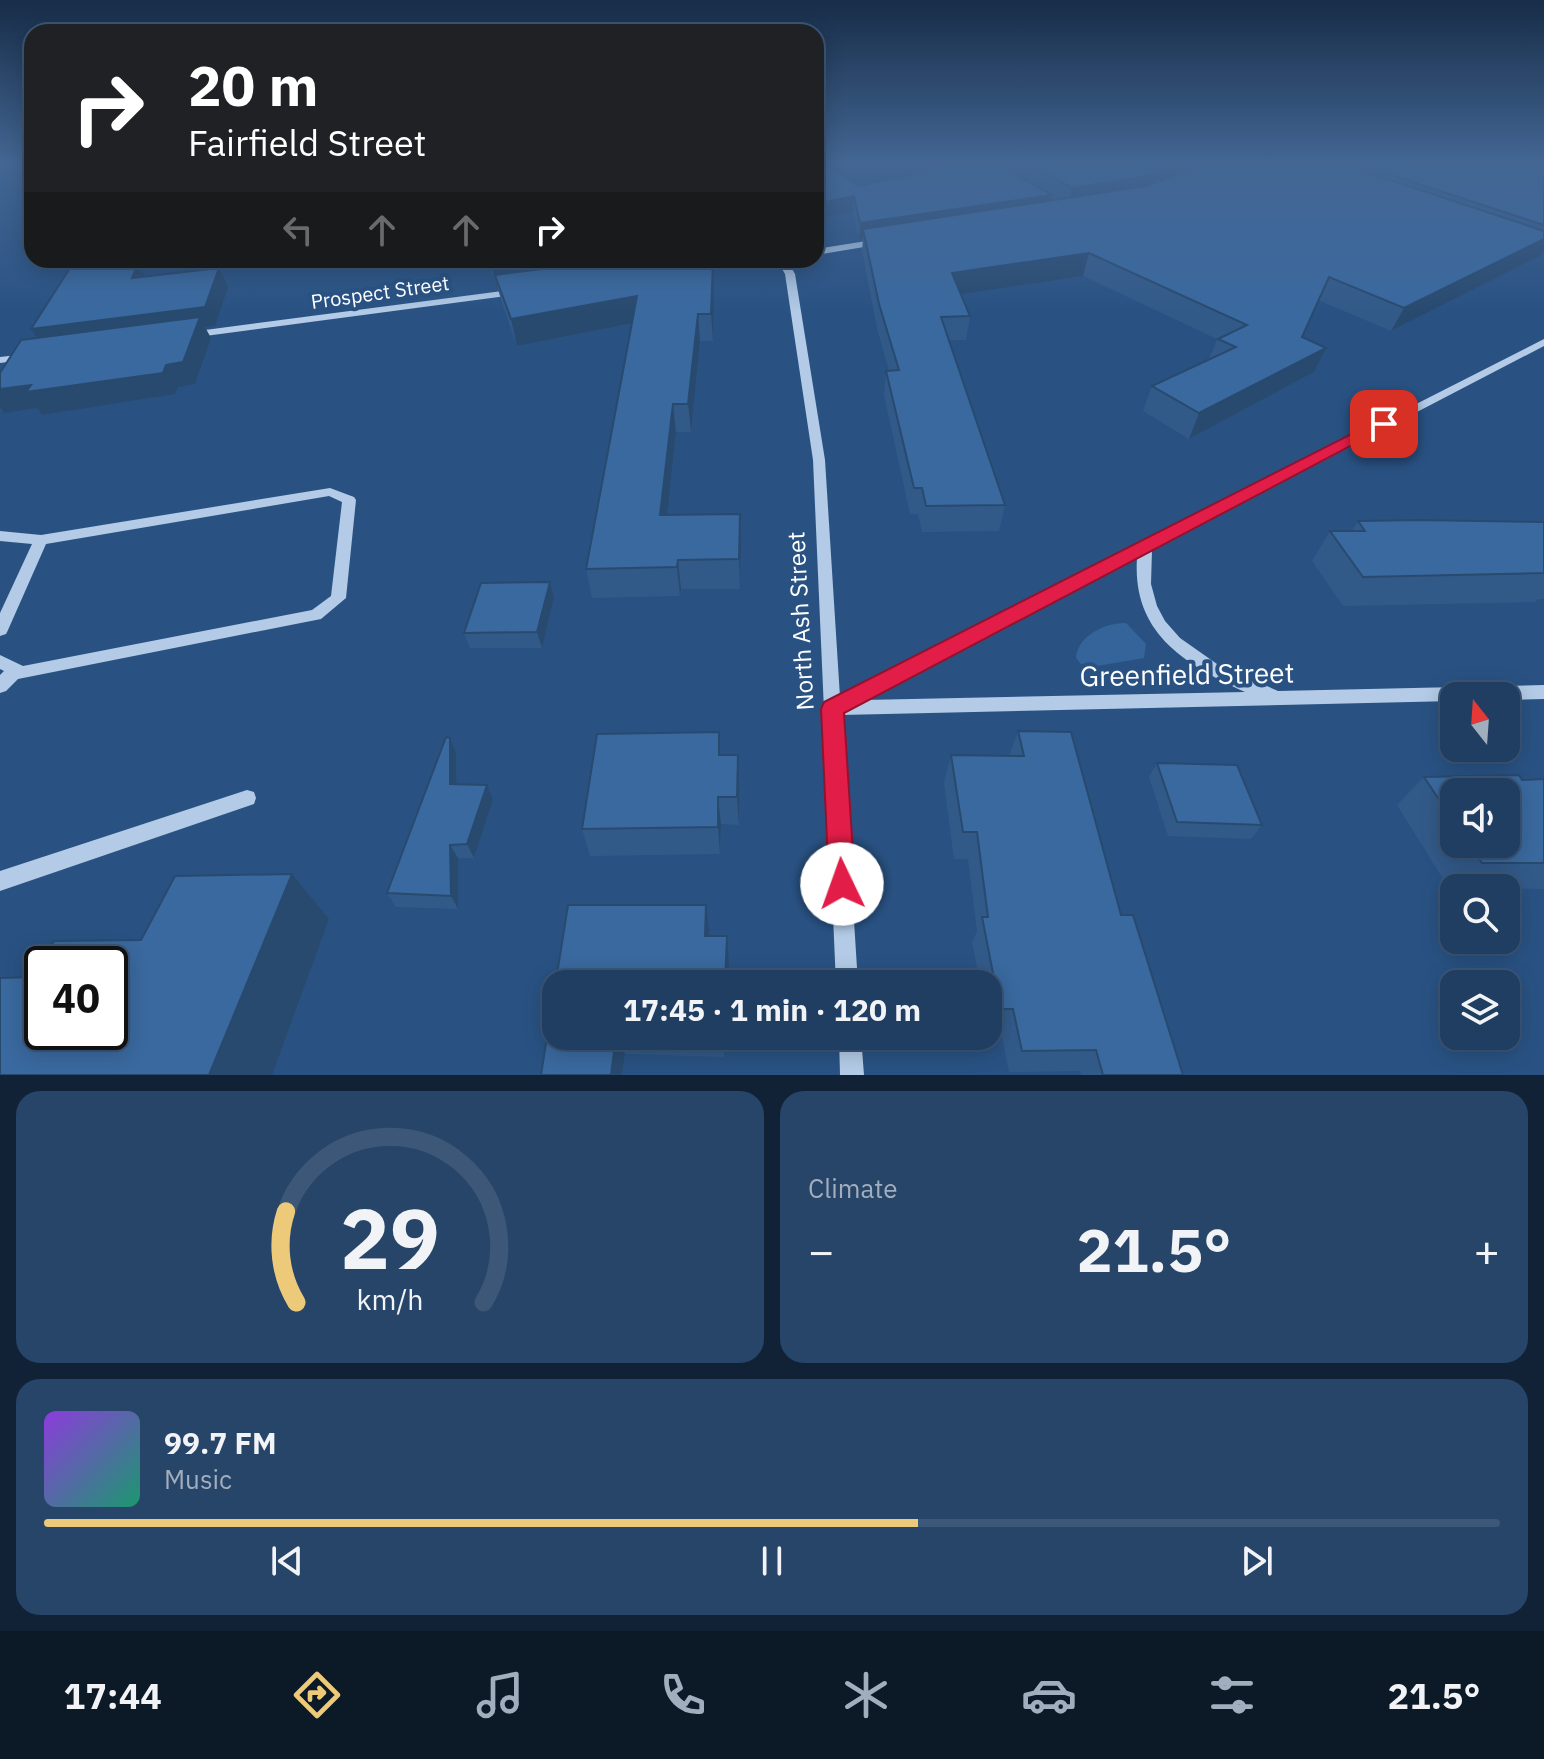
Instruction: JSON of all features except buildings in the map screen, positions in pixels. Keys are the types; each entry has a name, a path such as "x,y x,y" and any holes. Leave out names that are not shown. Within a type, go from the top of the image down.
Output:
{"street":[{"path":"824,251 894,240"},
{"path":"686,270 702,268"},
{"name":"North Ash Street","path":"787,268 819,460 846,970"},
{"name":"Prospect Street","path":"171,338 529,290"},
{"path":"832,709 1544,342"},
{"path":"0,360 31,356"},
{"path":"0,536 41,540 330,492 349,500 338,598 316,615 21,673 0,661"},
{"path":"0,630 41,540"},
{"path":"1145,547 1144,584 1149,607 1167,635 1206,668 1276,698"},
{"path":"0,686 16,670"},
{"name":"Greenfield Street","path":"832,709 1544,692"},
{"path":"0,881 247,798"},
{"path":"851,1050 852,1075"}],"shaded area":[{"path":"1126,623 1146,644 1144,658 1091,667 1081,664 1076,658 1081,643 1094,632 1110,625"}],"route":[{"path":"842,884 832,709 1384,424"}]}
